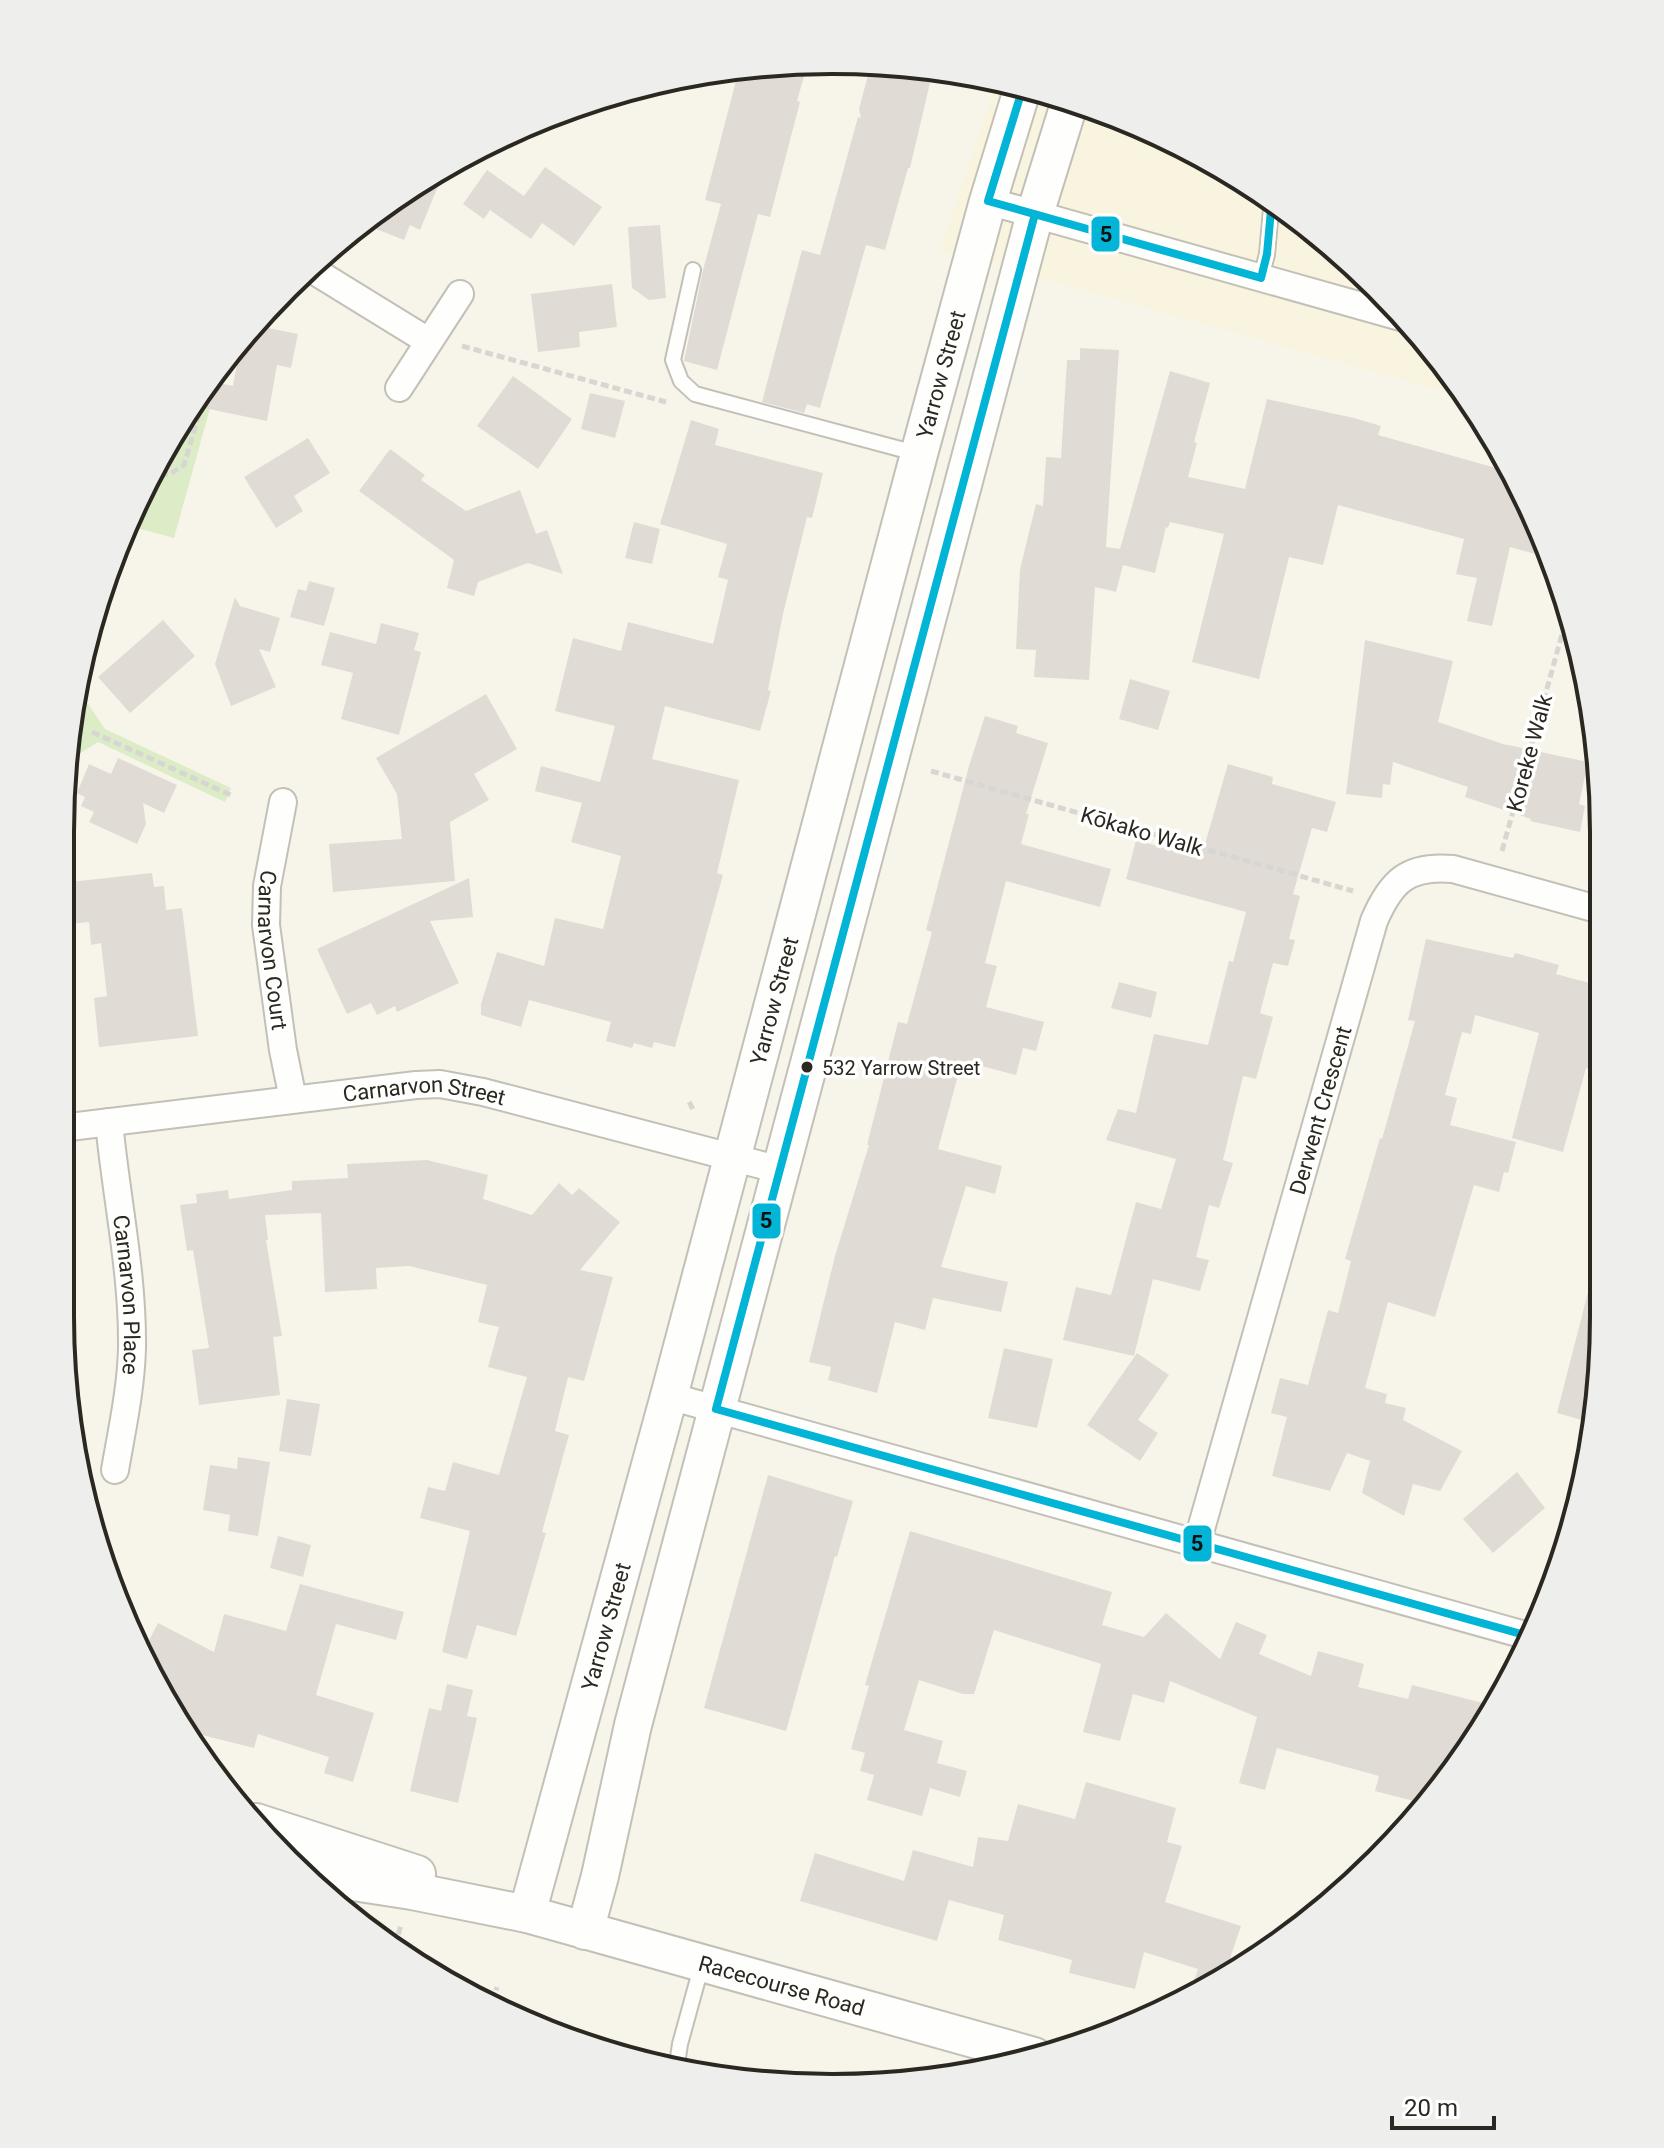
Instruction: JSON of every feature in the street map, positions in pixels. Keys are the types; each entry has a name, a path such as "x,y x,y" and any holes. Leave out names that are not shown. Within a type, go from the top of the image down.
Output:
{"street":[{"name":"Yarrow Street","path":"527,1914 669,1396 919,454 988,201 1020,98"},
{"path":"585,1931 633,1725 716,1409 1035,214 1067,111"},
{"path":"988,201 1383,312"},
{"path":"319,274 428,341"},
{"path":"399,388 460,294"},
{"name":"Carnarvon Court","path":"283,802 267,886 266,925 293,1099"},
{"name":"Derwent Crescent","path":"1197,1543 1374,921 1383,899 1397,882 1414,871 1433,867 1453,869 1590,907"},
{"name":"Carnarvon Street","path":"74,1126 440,1084 461,1086 780,1170"},
{"name":"Carnarvon Place","path":"109,1122 131,1301 132,1349 128,1399 115,1470"},
{"path":"669,1396 1520,1634"},
{"name":"Racecourse Road","path":"273,1827 412,1872 527,1914 1015,2051"},
{"name":"Racecourse Road","path":"323,1877 527,1914"}],"lane":[{"path":"1261,278 1271,215"},
{"path":"693,270 673,360 681,381 695,394 919,454"},
{"path":"678,2058 702,1964"}],"path":[{"path":"164,474 184,465 198,417"},
{"name":"Koreke Walk","path":"1502,851 1563,632"},
{"path":"92,732 233,796"},
{"name":"Kōkako Walk","path":"931,771 1353,891"},
{"path":"689,1102 693,1109"},
{"path":"398,1937 403,1920"},
{"path":"495,1995 497,1987"}],"shaded area":[{"path":"993,92 1028,100 1076,114 1167,152 1253,202 1332,262 1368,296 1402,332 1449,393 940,250"}],"green space":[{"path":"214,395 174,538 138,528 152,497"},
{"path":"120,573 93,667 100,636"},
{"path":"86,701 105,729 231,788 225,802 98,742 78,754"}],"building":[{"path":"804,75 770,217 758,214 717,370 684,361 721,204 705,200 736,80"},
{"path":"868,75 931,80 910,168 885,250 866,245 820,408 807,404 804,413 762,402 802,250 820,255 858,117 861,118 859,109"},
{"path":"545,167 602,207 574,246 542,223 531,239 490,210 484,219 463,204 487,170 524,196"},
{"path":"439,185 420,230 410,225 404,240 375,228"},
{"path":"660,225 666,298 649,300 632,288 628,227"},
{"path":"612,284 617,327 579,332 580,347 538,352 531,294"},
{"path":"266,328 298,334 291,368 277,365 267,421 204,408 222,384 233,386 237,363"},
{"path":"1080,348 1119,350 1106,547 1120,549 1170,371 1210,383 1188,477 1245,489 1267,399 1354,418 1381,426 1378,435 1496,468 1537,554 1510,547 1492,626 1467,621 1477,578 1456,574 1464,539 1338,505 1323,565 1289,557 1259,679 1192,662 1224,534 1170,522 1166,527 1155,573 1123,565 1116,592 1095,587 1089,680 1034,677 1036,650 1016,649 1020,569 1036,504 1043,506 1046,457 1061,458 1067,360 1080,360"},
{"path":"513,376 572,419 538,469 477,426"},
{"path":"590,393 625,401 615,438 581,429"},
{"path":"691,420 719,429 715,445 823,473 812,518 807,517 783,614 768,690 771,691 760,731 665,706 652,759 739,780 717,873 723,875 675,1047 654,1042 652,1048 634,1043 632,1048 606,1041 611,1022 529,1000 521,1027 481,1015 481,1004 497,952 544,966 555,918 603,929 621,856 571,842 582,803 535,791 541,766 600,782 615,726 555,711 573,638 621,651 628,622 713,644 728,580 718,577 727,544 660,524"},
{"path":"308,438 330,473 294,496 303,511 276,528 244,477"},
{"path":"390,449 425,475 421,480 466,511 520,490 536,534 547,530 563,574 528,563 478,582 474,596 447,588 454,560 359,491"},
{"path":"634,522 660,529 652,564 625,558"},
{"path":"309,581 335,588 324,626 290,617 298,589 306,591"},
{"path":"235,597 240,606 280,618 270,652 259,649 276,687 231,706 215,664"},
{"path":"163,620 195,656 130,713 98,677"},
{"path":"381,623 419,633 414,650 421,652 399,735 341,719 353,673 321,665 330,632 376,644"},
{"path":"1365,640 1453,661 1438,722 1503,744 1586,762 1579,804 1585,806 1580,832 1530,821 1465,797 1468,787 1393,762 1390,785 1383,784 1382,798 1346,794"},
{"path":"1130,679 1170,691 1158,730 1119,719"},
{"path":"486,694 517,749 474,774 489,800 450,822 455,881 333,892 329,844 402,839 397,794 376,758"},
{"path":"985,716 1018,726 1016,733 1048,743 1026,814 1029,814 1021,844 1111,869 1100,907 1006,881 985,963 997,966 986,1007 1044,1022 1036,1051 1023,1048 1016,1075 962,1061 938,1149 1002,1166 995,1194 966,1186 941,1267 1008,1282 1001,1312 933,1298 925,1330 895,1322 877,1393 828,1380 831,1367 809,1362 835,1256 869,1145 898,1022 907,1024 932,932 926,930"},
{"path":"118,758 177,785 164,813 143,803 146,824 137,844 89,822 94,812 81,806 85,797 77,793 89,764 111,774"},
{"path":"1228,764 1273,777 1272,784 1336,802 1327,832 1312,828 1293,894 1300,896 1289,939 1295,940 1288,966 1273,963 1260,1013 1273,1017 1256,1079 1243,1076 1223,1160 1233,1163 1219,1208 1209,1205 1196,1257 1209,1260 1200,1291 1153,1279 1134,1356 1063,1340 1076,1287 1111,1295 1136,1202 1161,1209 1176,1159 1106,1140 1118,1109 1136,1113 1154,1034 1208,1045 1229,961 1233,962 1246,912 1126,879 1136,840 1201,858"},
{"path":"152,873 154,887 164,886 166,910 182,908 198,1036 99,1047 94,998 107,996 101,943 91,945 89,922 74,924 74,882"},
{"path":"469,878 473,917 430,921 459,983 397,1012 395,1006 377,1015 371,1003 347,1014 317,949"},
{"path":"1426,939 1513,958 1515,953 1559,965 1556,974 1590,983 1590,1069 1586,1068 1563,1152 1512,1138 1539,1033 1475,1015 1471,1034 1462,1032 1445,1095 1457,1098 1450,1125 1516,1142 1508,1173 1504,1172 1499,1192 1474,1185 1435,1317 1388,1302 1365,1388 1387,1394 1385,1403 1406,1408 1403,1420 1462,1451 1440,1491 1413,1484 1404,1516 1362,1493 1370,1461 1347,1453 1330,1491 1272,1476 1287,1417 1271,1413 1280,1378 1308,1385 1328,1310 1338,1313 1351,1261 1345,1259 1415,1021 1408,1020"},
{"path":"1119,982 1157,992 1151,1018 1111,1008"},
{"path":"427,1160 488,1175 483,1199 532,1215 559,1183 572,1195 579,1188 620,1222 580,1270 613,1277 584,1381 568,1377 555,1431 569,1435 542,1532 546,1533 516,1636 477,1625 467,1659 442,1652 470,1531 420,1518 428,1487 445,1491 453,1462 499,1475 527,1377 488,1367 499,1327 478,1322 487,1285 409,1266 376,1268 377,1289 325,1292 321,1213 265,1215 266,1240 282,1336 273,1337 280,1395 199,1405 192,1350 209,1348 193,1250 187,1251 180,1205 197,1203 196,1194 228,1190 229,1199 292,1190 292,1181 348,1178 347,1164"},
{"path":"1588,1292 1590,1292 1583,1420 1557,1413"},
{"path":"1004,1348 1053,1359 1037,1428 988,1418"},
{"path":"1137,1353 1169,1375 1138,1420 1158,1433 1140,1461 1087,1425"},
{"path":"287,1399 320,1404 311,1456 279,1451"},
{"path":"238,1457 270,1462 258,1536 228,1531 230,1515 203,1510 210,1465 237,1469"},
{"path":"1517,1472 1545,1508 1493,1553 1463,1519"},
{"path":"768,1475 853,1501 786,1731 704,1708"},
{"path":"910,1531 1112,1592 1102,1625 1144,1637 1166,1613 1220,1659 1236,1622 1267,1635 1259,1654 1311,1676 1318,1651 1364,1664 1358,1687 1408,1699 1412,1685 1483,1703 1462,1737 1414,1801 1375,1791 1379,1776 1277,1748 1265,1790 1239,1783 1257,1717 1170,1681 1164,1703 1133,1694 1120,1741 1083,1732 1101,1664 994,1630 974,1694 963,1694 919,1680 904,1730 943,1741 937,1763 967,1771 960,1797 930,1788 922,1816 867,1800 874,1775 860,1771 865,1753 851,1749 869,1686 865,1685"},
{"path":"278,1536 311,1545 303,1577 270,1568"},
{"path":"300,1584 404,1612 396,1640 336,1624 316,1695 374,1713 353,1782 324,1773 329,1757 258,1734 254,1748 201,1735 148,1642 158,1623 214,1652 224,1614 286,1631"},
{"path":"447,1684 473,1690 467,1716 477,1718 458,1803 410,1791 429,1708 441,1711"},
{"path":"1086,1782 1176,1808 1167,1842 1182,1846 1165,1902 1241,1926 1229,1961 1194,1981 1198,1969 1144,1952 1135,1989 1069,1973 1072,1960 998,1940 1004,1915 949,1900 937,1941 800,1901 815,1853 904,1881 913,1850 973,1867 978,1837 1008,1841 1018,1804 1075,1819"}],"transit line":[{"name":"5","path":"1020,98 988,201 1261,278 1271,215"},
{"name":"5","path":"1035,214 716,1409 1520,1634"}],"place":[{"name":"532 Yarrow Street","path":"807,1067"}]}
